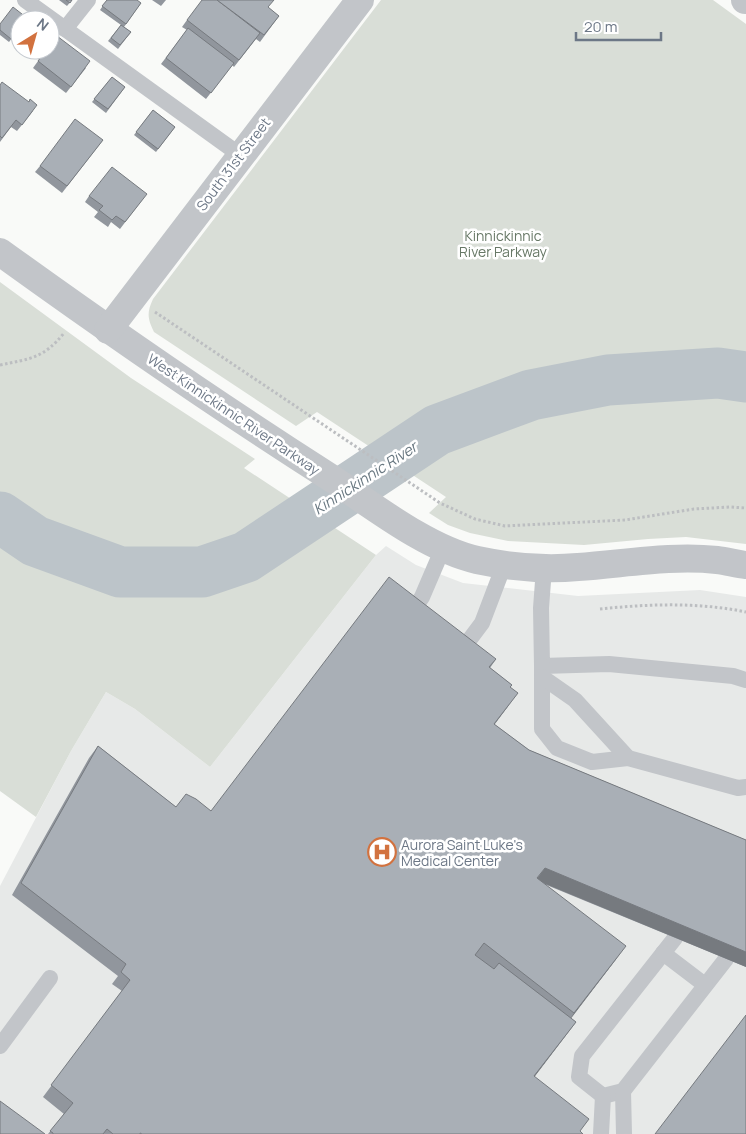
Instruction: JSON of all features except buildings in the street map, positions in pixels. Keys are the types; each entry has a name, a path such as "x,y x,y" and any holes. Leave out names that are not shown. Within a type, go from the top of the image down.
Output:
{"street":[{"name":"South 31st Street","path":"108,330 360,0"},
{"name":"West Kinnickinnic River Parkway","path":"0,252 108,330 276,443 443,548 474,560 504,565 544,568 665,560 716,560 746,566"}],"lane":[{"path":"25,0 240,155"},
{"path":"65,29 88,0"},
{"path":"412,612 422,597 443,548"},
{"path":"461,651 482,623 504,565"},
{"path":"544,568 541,608 542,730 557,748 592,762 628,758 738,788 746,786"},
{"path":"542,672 609,664 733,676 746,680"},
{"path":"542,672 575,700 628,758"},
{"path":"603,1096 579,1077 582,1056 675,938"},
{"path":"663,953 705,985"},
{"path":"603,1096 623,1091 726,959"},
{"path":"0,1046 50,978"},
{"path":"623,1091 624,1134"},
{"path":"601,1134 603,1096"}],"path":[{"path":"149,307 309,417 440,503 475,519 506,526 625,520 694,509 746,508"},
{"path":"0,365 35,358 48,350 64,333"},
{"path":"600,609 638,605 682,605 746,612"}],"shaded area":[{"name":"Aurora Saint Luke's Medical Center","path":"386,546 416,565 463,583 578,596 700,590 746,597 746,1134 0,1134 0,886 71,751 106,692 135,709 210,767 376,555"}],"green space":[{"name":"Kinnickinnic River Parkway","path":"381,0 713,0 746,24 746,544 686,537 584,545 508,541 470,533 448,525 429,513 446,497 317,412 296,426 154,332 149,315 153,299"},
{"path":"0,282 131,378 255,459 244,468 376,555 210,767 135,709 106,692 71,751 36,817 0,791"}],"waterway":[{"name":"Kinnickinnic River","path":"0,517 35,541 120,572 202,572 246,557 437,430 531,395 608,380 718,373 746,377"}],"place":[{"name":"Aurora Saint Luke's Medical Center","path":"382,852"}]}
